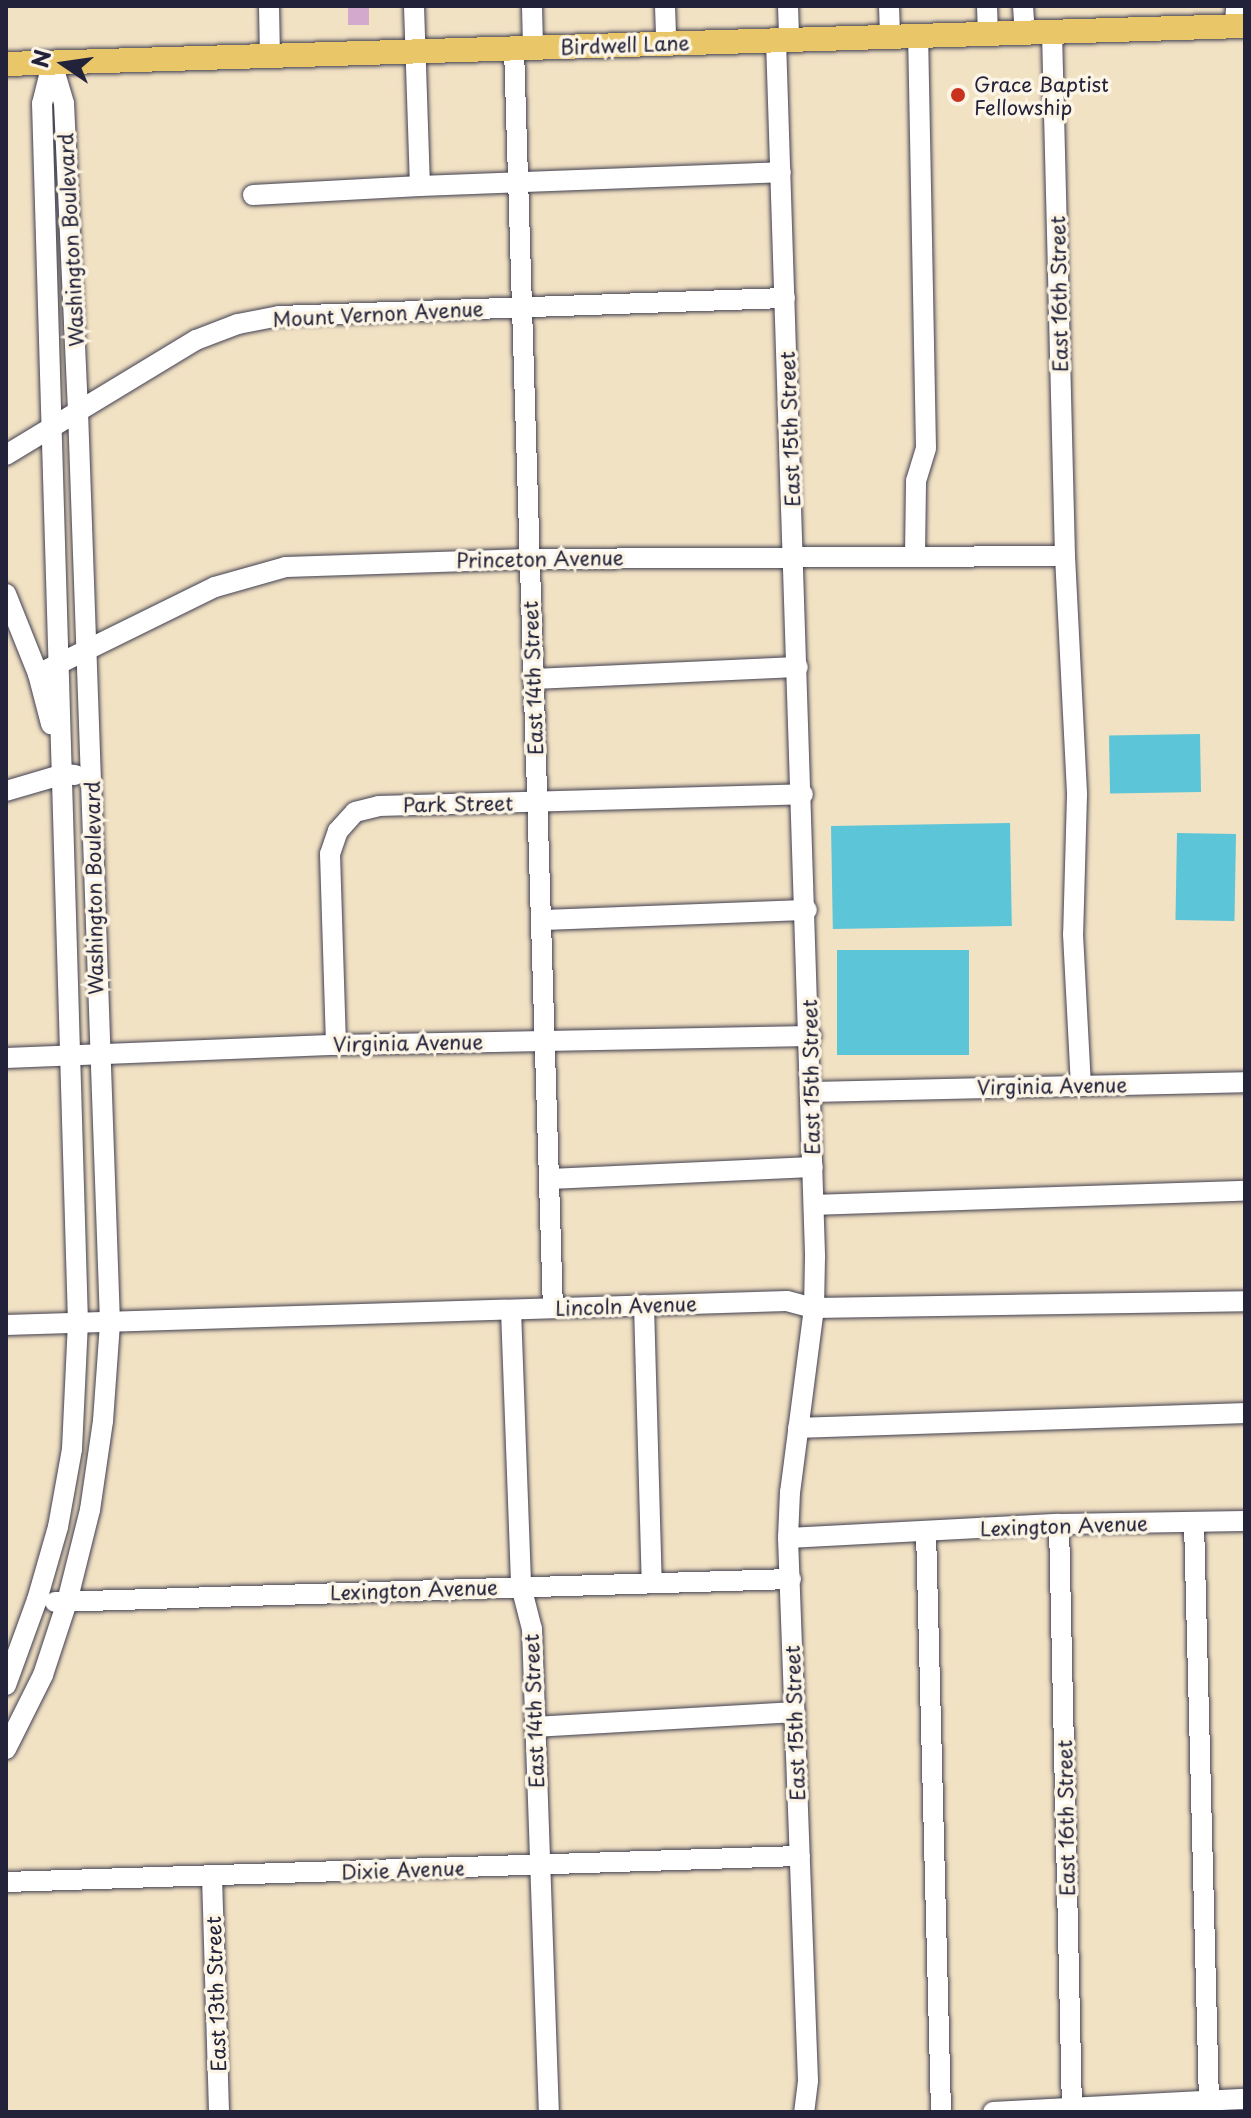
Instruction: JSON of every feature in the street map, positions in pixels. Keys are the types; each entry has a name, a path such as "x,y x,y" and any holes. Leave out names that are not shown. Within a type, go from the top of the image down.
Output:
{"main road":[{"name":"Birdwell Lane","path":"6,64 1025,33 1239,20"}],"street":[{"path":"269,6 270,56"},
{"path":"414,6 420,186"},
{"name":"East 14th Street","path":"532,6 523,48 518,184 553,1308"},
{"path":"665,6 666,44"},
{"name":"East 15th Street","path":"788,6 783,40 781,172 807,910 814,1205 814,1308 798,1428 788,1538 808,2081 804,2112"},
{"path":"889,6 890,37"},
{"path":"987,6 988,34"},
{"path":"1023,6 1025,33"},
{"name":"East 16th Street","path":"1052,32 1065,556 1077,795 1073,934 1081,1085"},
{"path":"915,555 916,481 926,448 918,36"},
{"name":"Washington Boulevard","path":"6,1749 43,1675 67,1602 90,1510 103,1421 110,1323 98,1054 88,649 64,103 52,63"},
{"name":"Washington Boulevard","path":"6,1685 37,1600 58,1527 72,1449 78,1323 64,774 47,669 51,429 42,104 52,63"},
{"path":"253,195 781,172"},
{"name":"Mount Vernon Avenue","path":"6,455 196,340 238,324 279,316 785,298"},
{"name":"Princeton Avenue","path":"47,669 215,587 253,574 317,565 794,555 1065,556"},
{"path":"6,594 47,669"},
{"path":"533,679 798,667"},
{"path":"6,791 64,774 91,777"},
{"name":"Park Street","path":"336,1045 330,854 346,820 364,808 803,794"},
{"path":"541,920 807,910"},
{"name":"Virginia Avenue","path":"6,1058 336,1045 811,1036"},
{"name":"Virginia Avenue","path":"811,1092 1245,1082"},
{"path":"549,1179 813,1167"},
{"path":"814,1205 1245,1191"},
{"name":"Lincoln Avenue","path":"6,1325 787,1301 814,1308 1245,1301"},
{"path":"644,1305 652,1583"},
{"name":"East 14th Street","path":"511,1310 521,1586 532,1629 549,2112"},
{"path":"798,1428 1245,1413"},
{"name":"Lexington Avenue","path":"788,1538 1059,1524 1245,1521"},
{"path":"1194,1522 1209,2101"},
{"name":"East 16th Street","path":"1059,1524 1072,2110"},
{"path":"926,1531 941,2112"},
{"name":"Lexington Avenue","path":"37,1600 67,1602 791,1579"},
{"path":"535,1727 795,1712"},
{"name":"Dixie Avenue","path":"6,1882 800,1856"},
{"name":"East 13th Street","path":"212,1876 219,2112"},
{"path":"993,2112 1245,2099"}],"water":[{"path":"1200,734 1201,792 1110,794 1109,736"},
{"path":"1010,823 1012,926 833,929 831,826"},
{"path":"1177,833 1236,834 1234,921 1175,920"},
{"path":"837,950 969,950 969,1055 837,1055"}],"building":[{"path":"348,6 369,6 369,25 348,25"}],"place":[{"name":"Grace Baptist Fellowship","path":"958,95"}]}
